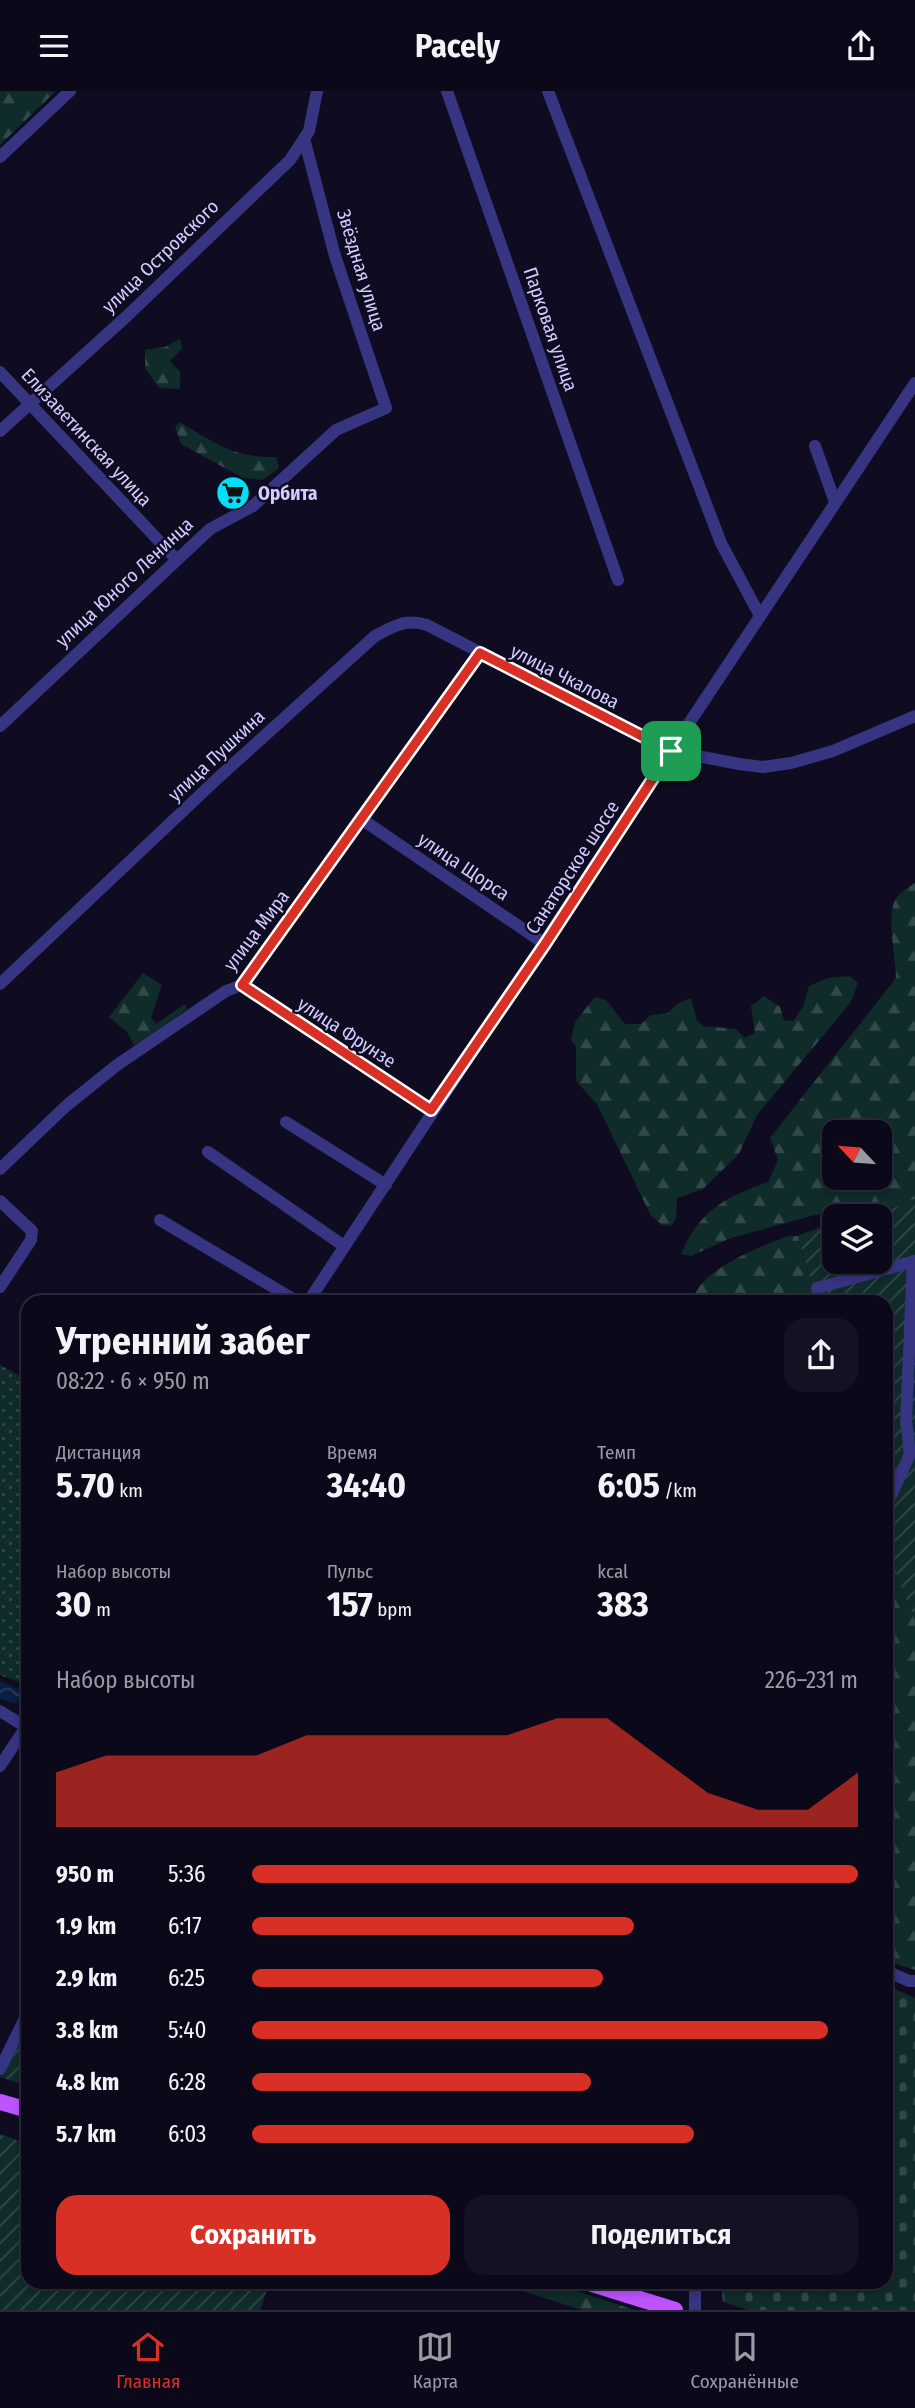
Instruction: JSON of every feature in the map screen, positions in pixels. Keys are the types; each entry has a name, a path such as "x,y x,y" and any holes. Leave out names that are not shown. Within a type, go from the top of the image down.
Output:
{"main road":[{"path":"0,2102 21,2108"},
{"path":"608,2289 676,2310"}],"street":[{"path":"0,157 69,91"},
{"name":"улица Островского","path":"0,431 127,316 290,160 304,142 317,91"},
{"name":"Парковая улица","path":"447,91 618,580"},
{"path":"548,91 721,543 759,614"},
{"name":"Звёздная улица","path":"304,142 335,256 386,408"},
{"name":"Елизаветинская улица","path":"0,372 176,559"},
{"name":"Санаторское шоссе","path":"313,1295 387,1185 431,1110 545,944 759,614 915,383"},
{"name":"улица Юного Ленинца","path":"0,726 210,529 253,506 336,430 386,408"},
{"path":"815,446 835,502"},
{"name":"улица Пушкина","path":"0,983 219,777 375,636 397,624 412,620 480,653"},
{"name":"улица Чкалова","path":"480,653 671,751 739,764 763,767 791,763 833,751 915,716"},
{"name":"улица Мира","path":"0,1169 66,1106 117,1065 226,992 242,985 480,653"},
{"name":"улица Щорса","path":"360,818 545,944"},
{"name":"улица Фрунзе","path":"242,985 431,1110"},
{"path":"286,1122 387,1185"},
{"path":"208,1152 344,1247"},
{"path":"0,1201 32,1231 31,1240 0,1287"},
{"path":"160,1220 286,1295"},
{"path":"817,1288 914,1261 906,1421 913,1454 893,1493"},
{"path":"0,1711 21,1722"},
{"path":"0,1766 21,1734"},
{"path":"893,1974 909,1982 915,1981"},
{"path":"0,2069 21,2026"},
{"path":"695,2289 695,2310"}],"green space":[{"path":"0,91 56,91 0,145"},
{"path":"180,339 182,349 170,361 180,372 180,389 159,388 145,368 145,350 165,347"},
{"path":"180,422 225,448 248,455 276,457 279,468 263,480 243,478 181,444 175,427"},
{"path":"915,883 915,1199 892,1208 892,1204 822,1204 822,1213 731,1238 691,1256 681,1254 697,1226 716,1207 768,1182 778,1160 770,1138 896,978 892,913 897,897"},
{"path":"143,973 162,985 151,1017 156,1024 185,1004 187,1009 134,1045 127,1032 109,1017"},
{"path":"849,976 858,983 851,1002 757,1115 739,1154 703,1189 677,1198 676,1219 671,1226 662,1225 651,1216 597,1104 576,1081 576,1047 571,1040 575,1022 595,997 606,1000 625,1024 641,1024 651,1015 668,1013 677,1004 691,998 697,1021 703,1026 736,1029 744,1038 755,1033 751,1006 764,996 780,1007 784,1020 793,1021 803,1007 809,986 828,978"},
{"path":"915,1199 915,1620 893,1563 893,1295 815,1295 798,1236 822,1226 822,1274 892,1274 892,1208"},
{"path":"788,1236 798,1236 815,1295 695,1295 705,1280 717,1270"},
{"path":"0,1365 21,1376 21,1683 0,1675"},
{"path":"893,1560 915,1620 915,1970 893,1963"},
{"path":"893,1988 915,1998 915,2310 748,2310 723,2302 722,2289 893,2289"},
{"path":"21,2017 21,2084 0,2077 0,2059"},
{"path":"0,2134 21,2142 21,2289 268,2289 260,2310 0,2310"},
{"path":"517,2289 570,2289 635,2310 582,2310"}],"water":[{"path":"0,1681 19,1689 21,1694 16,1704 0,1699"}],"place":[{"name":"Орбита","path":"233,493"}],"route":[{"path":"480,653 671,751 545,944 431,1110 242,985 480,653"}]}
